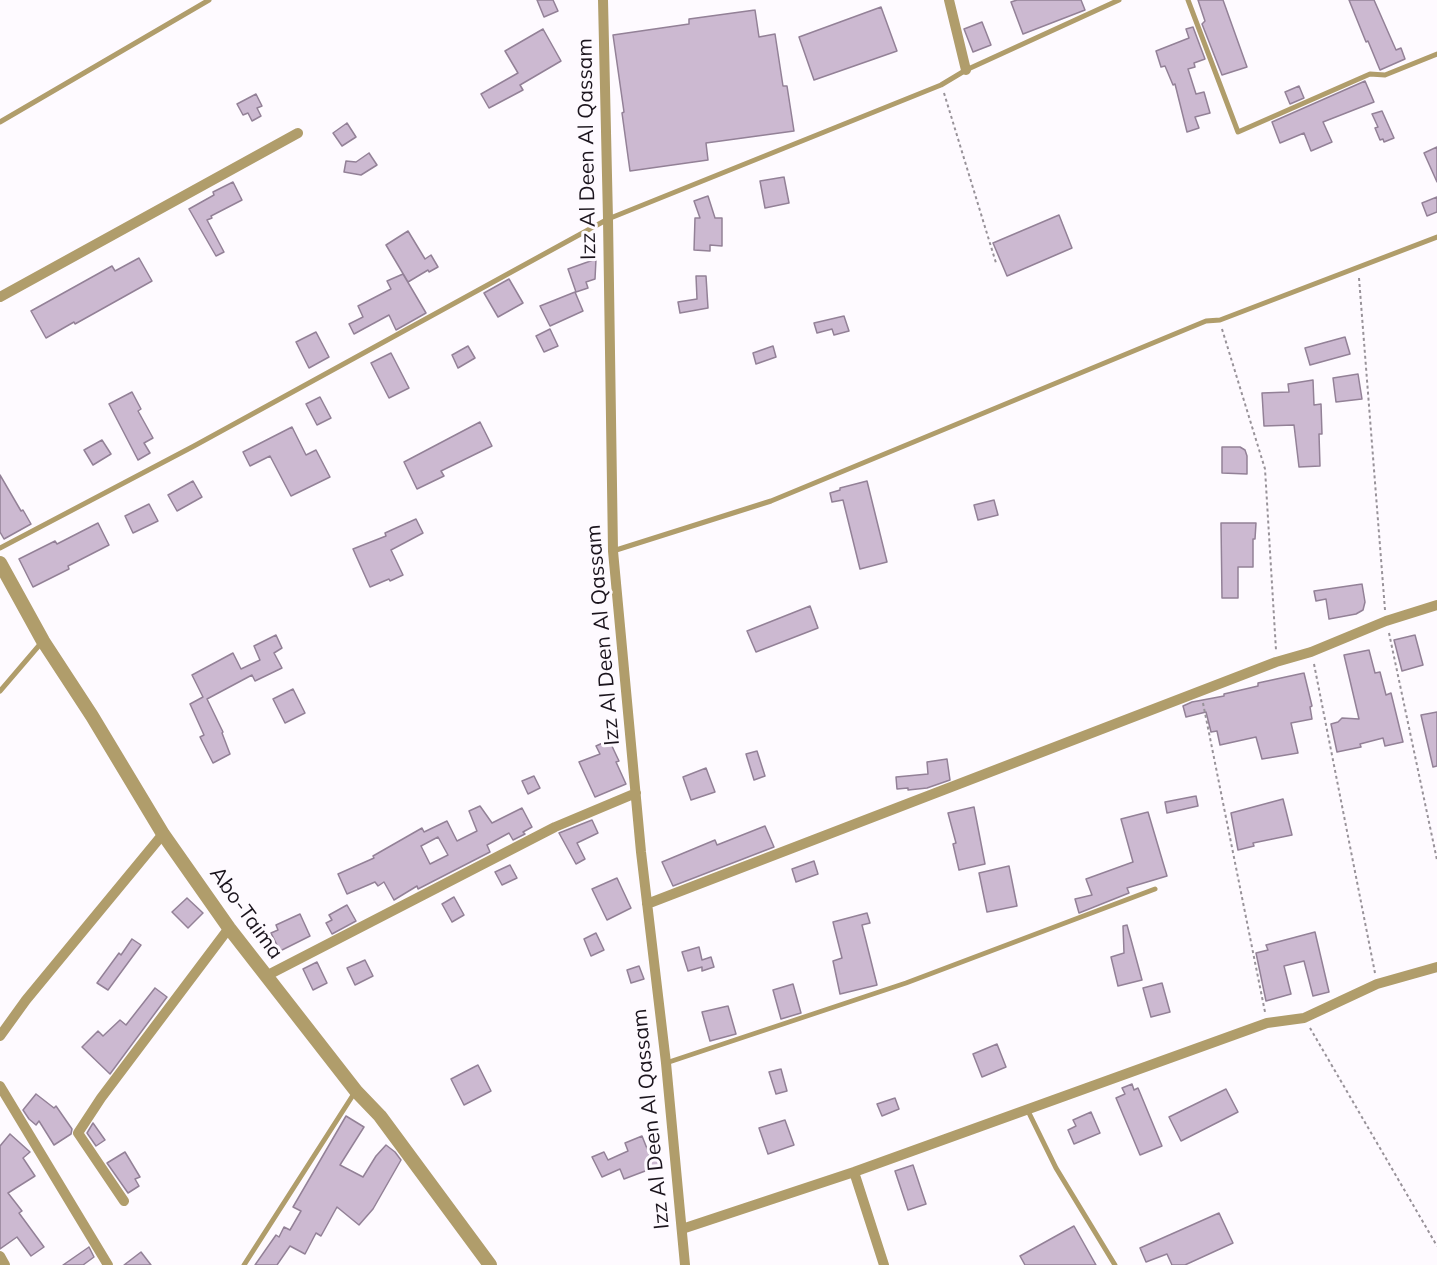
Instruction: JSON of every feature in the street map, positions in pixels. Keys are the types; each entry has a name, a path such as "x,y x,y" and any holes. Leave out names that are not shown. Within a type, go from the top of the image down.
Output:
{"street":[{"name":"Izz Al Deen Al Qassam","path":"603,0 613,551 685,1265"},
{"path":"949,0 966,70"},
{"path":"0,297 298,133"},
{"name":"Abo-Taima","path":"0,563 43,641 92,716 163,834 229,928 356,1090 380,1116 490,1265"},
{"path":"647,904 1276,662 1311,652 1386,621 1437,605"},
{"path":"266,976 555,828 636,793"},
{"path":"0,1036 26,1000 163,834"},
{"path":"124,1201 78,1133 101,1098 229,928"},
{"path":"682,1229 1028,1111 1267,1023 1304,1018 1377,984 1437,967"},
{"path":"0,1086 108,1265"},
{"path":"854,1172 884,1265"},
{"path":"0,1256 5,1265"}],"lane":[{"path":"0,122 209,0"},
{"path":"0,548 194,446 608,219 941,85 966,70 1119,0"},
{"path":"1188,0 1238,132 1370,74 1385,75 1437,54"},
{"path":"613,551 771,501 1206,321 1220,320 1437,237"},
{"path":"0,691 43,641"},
{"path":"666,1062 906,983 1155,888"},
{"path":"244,1265 356,1090"},
{"path":"1028,1111 1056,1167 1115,1265"}],"path":[{"path":"941,85 996,263"},
{"path":"1358,266 1386,621 1437,860"},
{"path":"1220,320 1265,469 1276,662"},
{"path":"1311,652 1377,984"},
{"path":"1200,691 1267,1023"},
{"path":"1304,1018 1437,1246"}],"building":[{"path":"537,0 553,0 558,11 544,17"},
{"path":"1017,0 1081,0 1085,10 1023,34 1011,2"},
{"path":"1198,0 1223,0 1247,67 1222,75 1202,24 1205,21"},
{"path":"1349,0 1374,0 1396,50 1401,48 1405,59 1380,70"},
{"path":"881,7 897,51 814,80 799,37"},
{"path":"755,10 759,37 775,34 783,86 787,86 794,131 706,143 708,160 630,171 613,35 689,24 689,19"},
{"path":"982,22 991,45 973,52 964,29"},
{"path":"1193,27 1205,59 1194,63 1195,67 1188,69 1196,94 1204,92 1210,113 1195,117 1199,128 1187,132 1175,84 1173,85 1165,66 1161,67 1156,51 1189,38 1186,29"},
{"path":"543,29 561,61 520,85 523,90 489,108 481,94 518,73 505,51"},
{"path":"1365,81 1374,102 1323,122 1332,142 1311,151 1304,133 1280,143 1272,122"},
{"path":"1299,86 1304,98 1290,104 1285,92"},
{"path":"256,94 262,106 257,108 261,116 252,121 248,113 243,115 237,104"},
{"path":"1382,111 1394,138 1384,142 1383,139 1380,140 1375,128 1378,127 1372,114"},
{"path":"347,123 356,137 342,146 333,133"},
{"path":"1437,147 1437,182 1424,153"},
{"path":"369,153 377,165 361,175 344,172 346,161 356,162"},
{"path":"784,177 789,203 765,208 760,181"},
{"path":"233,182 242,200 207,220 224,252 216,256 189,209 214,195 213,192"},
{"path":"708,196 715,218 722,218 722,246 710,245 710,251 694,250 695,218 700,218 694,201"},
{"path":"1437,197 1437,212 1427,216 1422,203"},
{"path":"1059,215 1072,248 1007,276 993,243"},
{"path":"408,231 425,259 431,255 438,267 408,282 386,245"},
{"path":"139,258 152,281 46,338 31,311 112,266 115,271"},
{"path":"596,259 595,279 586,282 588,288 576,292 568,269"},
{"path":"403,274 426,313 396,330 389,315 354,334 349,324 363,317 358,306 391,289 387,281"},
{"path":"696,276 706,276 708,308 680,313 678,302 697,299"},
{"path":"509,279 523,303 498,317 484,293"},
{"path":"575,292 583,311 550,326 540,306"},
{"path":"844,316 849,331 834,335 832,329 817,333 814,323"},
{"path":"550,329 558,346 544,352 536,336"},
{"path":"316,332 329,357 309,368 296,342"},
{"path":"1345,337 1350,354 1310,365 1305,348"},
{"path":"468,346 475,358 458,368 452,355"},
{"path":"773,346 776,357 756,364 753,353"},
{"path":"391,353 409,388 389,398 371,363"},
{"path":"1358,374 1362,399 1336,402 1333,378"},
{"path":"1313,380 1314,405 1321,404 1320,466 1299,467 1294,425 1264,426 1262,393 1289,392 1288,384"},
{"path":"132,392 141,409 138,411 153,438 144,443 150,453 138,460 109,404"},
{"path":"320,397 331,418 317,425 306,404"},
{"path":"480,422 492,446 441,471 444,476 417,489 404,462"},
{"path":"292,427 306,455 316,450 330,477 291,496 270,456 250,466 243,452"},
{"path":"102,440 111,454 93,465 84,450"},
{"path":"1222,447 1240,447 1245,450 1247,474 1222,473"},
{"path":"0,475 31,524 4,539 0,532"},
{"path":"193,481 202,497 177,511 168,495"},
{"path":"867,481 887,562 860,569 843,500 832,502 830,493"},
{"path":"994,500 998,515 978,520 974,505"},
{"path":"149,504 158,521 133,533 125,516"},
{"path":"416,519 423,533 391,550 403,575 370,587 353,549 386,536 385,533"},
{"path":"98,523 109,545 33,587 19,559 55,541 57,544"},
{"path":"1221,523 1256,523 1255,539 1253,539 1253,567 1238,567 1238,598 1222,598"},
{"path":"1362,584 1365,602 1363,610 1356,614 1329,619 1326,599 1316,601 1314,591"},
{"path":"810,606 818,628 756,652 747,631"},
{"path":"276,635 282,648 274,653 282,668 255,681 252,675 207,699 223,732 230,754 213,763 200,737 204,735 190,704 203,697 192,675 233,653 241,669 260,660 254,646"},
{"path":"1415,635 1423,665 1402,671 1394,640"},
{"path":"1369,650 1375,673 1380,672 1386,695 1391,693 1403,742 1385,746 1383,738 1360,744 1361,747 1337,752 1331,724 1342,718 1359,719 1344,655"},
{"path":"1304,673 1312,706 1310,707 1312,719 1291,723 1298,753 1262,759 1256,737 1220,745 1217,731 1211,732 1206,712 1186,717 1183,706 1192,702 1224,696 1224,694 1258,686 1258,683"},
{"path":"293,689 305,713 285,723 273,699"},
{"path":"1437,712 1437,766 1433,767 1421,715"},
{"path":"610,742 619,761 616,762 626,784 595,797 579,762 600,754 596,746"},
{"path":"757,751 765,776 754,780 746,754"},
{"path":"947,759 950,780 927,788 897,789 896,777 928,774 927,762"},
{"path":"706,768 715,792 691,800 683,777"},
{"path":"534,776 540,788 528,794 522,781"},
{"path":"1196,796 1198,806 1167,813 1165,802"},
{"path":"1283,799 1292,835 1253,843 1254,846 1238,850 1231,813"},
{"path":"480,806 492,823 522,808 532,827 523,832 525,834 513,840 509,833 487,845 490,852 418,889 417,886 394,900 384,882 378,886 375,882 347,894 338,874 374,858 373,856 422,828 424,832 447,821 457,841 477,831 469,811","holes":["438,837 448,855 430,864 421,846"]},
{"path":"974,807 985,864 959,870 953,844 956,843 948,813"},
{"path":"1148,812 1167,876 1127,888 1129,893 1079,913 1075,899 1092,895 1086,879 1133,862 1121,819"},
{"path":"592,820 598,833 577,843 585,859 576,864 559,833"},
{"path":"765,826 774,847 673,886 662,862 715,840 717,845"},
{"path":"814,861 818,874 796,882 792,869"},
{"path":"510,865 517,878 502,885 495,872"},
{"path":"1009,866 1017,906 987,912 979,873"},
{"path":"617,878 631,908 607,920 592,889"},
{"path":"454,897 464,915 452,922 442,904"},
{"path":"187,898 203,913 188,928 172,912"},
{"path":"347,905 356,921 332,934 326,923 332,920 329,915"},
{"path":"867,913 870,923 862,925 877,985 840,994 833,961 842,958 833,922"},
{"path":"300,914 310,936 280,951 271,933 278,930 276,925"},
{"path":"1127,925 1142,980 1118,986 1111,957 1124,953 1123,926"},
{"path":"1315,932 1329,992 1313,996 1304,961 1284,966 1291,994 1266,1001 1256,953 1268,950 1266,945"},
{"path":"596,933 604,950 591,956 584,939"},
{"path":"132,939 141,945 108,990 97,983"},
{"path":"699,947 702,960 711,957 714,967 702,971 702,967 688,971 682,952"},
{"path":"365,960 373,976 355,985 347,968"},
{"path":"317,962 327,983 313,990 303,969"},
{"path":"639,966 644,979 631,983 627,970"},
{"path":"1162,983 1170,1012 1151,1017 1143,988"},
{"path":"793,984 801,1013 781,1019 773,990"},
{"path":"155,988 167,997 110,1074 82,1047 98,1031 103,1036 120,1020 126,1025"},
{"path":"728,1006 736,1034 710,1041 702,1012"},
{"path":"997,1044 1006,1067 982,1077 973,1054"},
{"path":"478,1065 491,1091 464,1105 451,1079"},
{"path":"781,1069 787,1091 776,1094 769,1072"},
{"path":"1132,1084 1134,1090 1138,1088 1162,1146 1140,1155 1116,1098 1125,1094 1122,1088"},
{"path":"1226,1089 1238,1112 1181,1141 1169,1117"},
{"path":"36,1094 54,1108 56,1106 72,1129 71,1134 54,1145 39,1121 36,1125 23,1110"},
{"path":"895,1098 899,1109 882,1116 877,1104"},
{"path":"1091,1112 1100,1133 1074,1144 1068,1130 1076,1126 1073,1120"},
{"path":"346,1116 364,1127 340,1165 363,1177 386,1145 401,1160 373,1209 359,1225 337,1207 321,1236 316,1233 305,1254 290,1246 277,1265 255,1265 276,1235 279,1237 284,1227 290,1230 301,1211 293,1207"},
{"path":"785,1120 794,1145 768,1154 759,1128"},
{"path":"93,1123 105,1140 96,1146 87,1133"},
{"path":"10,1134 30,1152 23,1158 35,1176 8,1193 22,1211 19,1213 44,1247 31,1256 17,1237 0,1249 0,1146"},
{"path":"642,1136 650,1156 657,1154 661,1165 624,1179 620,1169 602,1177 592,1157 604,1152 608,1160 628,1151 625,1143"},
{"path":"125,1152 140,1177 135,1179 139,1186 128,1193 107,1163"},
{"path":"913,1165 926,1204 908,1210 895,1171"},
{"path":"1219,1213 1233,1243 1185,1265 1172,1265 1167,1254 1146,1262 1140,1248"},
{"path":"1074,1226 1096,1265 1025,1265 1020,1256"},
{"path":"89,1247 94,1257 83,1265 63,1265"},
{"path":"141,1252 151,1265 124,1265"}]}
